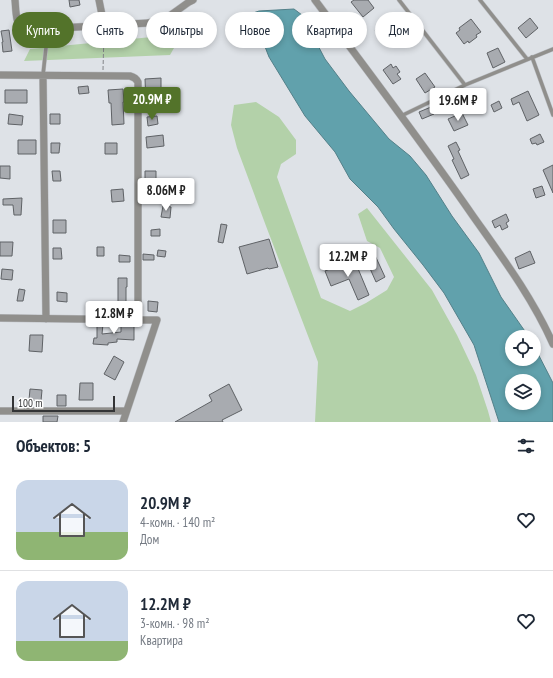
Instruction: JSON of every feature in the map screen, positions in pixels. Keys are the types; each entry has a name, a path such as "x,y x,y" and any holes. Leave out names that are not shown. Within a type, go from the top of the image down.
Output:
{"street":[{"path":"15,0 17,12"},
{"path":"99,0 101,12"},
{"path":"138,23 148,23 168,17 193,0"},
{"path":"315,0 447,179 523,287 536,309 553,344"},
{"path":"0,75 130,76 134,77 138,82 138,320"},
{"path":"43,76 46,319"},
{"path":"0,318 157,320 123,422"},
{"path":"0,412 126,411"}],"lane":[{"path":"399,0 465,85"},
{"path":"480,0 526,60"},
{"path":"43,76 46,48"},
{"path":"401,116 465,85 553,49"},
{"path":"532,57 553,115"}],"path":[{"path":"103,76 104,48"}],"green space":[{"path":"138,38 146,38 146,48 174,48 170,55 24,61 30,49 74,48 74,45 82,44 82,48 138,48"},
{"path":"256,102 279,117 296,140 296,154 281,164 277,177 321,298 350,311 387,290 394,277 380,248 367,241 358,214 367,208 432,290 457,335 476,375 491,422 315,422 318,362 237,148 231,125 234,105"}],"water":[{"path":"294,9 298,12 292,12 292,48 319,48 325,59 349,91 389,139 410,156 426,175 452,216 479,253 501,297 524,330 505,330 505,366 541,366 541,360 553,383 553,422 499,422 474,345 444,293 378,207 350,179 335,152 305,116 269,57 266,48 284,48 284,12 256,12"}],"building":[{"path":"69,0 79,0 80,5 70,7"},
{"path":"354,0 368,0 374,8 367,14 367,12 359,12 351,2"},
{"path":"530,18 538,28 526,38 518,28"},
{"path":"471,19 481,32 469,43 468,41 464,44 456,33 460,30 459,28"},
{"path":"9,30 12,51 3,52 1,31"},
{"path":"498,48 505,62 493,68 487,53"},
{"path":"391,64 393,68 396,66 400,72 397,74 401,79 393,84 383,70"},
{"path":"425,73 435,87 425,93 416,79"},
{"path":"161,78 161,88 157,88 159,102 146,103 145,79"},
{"path":"88,86 89,93 79,94 78,87"},
{"path":"123,89 124,124 112,125 111,103 109,103 108,90"},
{"path":"5,90 27,90 27,103 5,103"},
{"path":"474,91 478,100 471,104 466,94"},
{"path":"528,91 539,115 527,121 519,102 513,105 511,99"},
{"path":"499,101 502,108 494,112 491,105"},
{"path":"431,107 434,114 422,119 419,112"},
{"path":"462,113 468,125 454,131 448,119"},
{"path":"9,114 23,116 22,125 8,124"},
{"path":"50,114 60,114 60,124 50,124"},
{"path":"157,116 158,124 148,126 147,117"},
{"path":"540,134 544,142 537,145 536,143 532,144 530,139"},
{"path":"163,135 164,146 147,148 146,137"},
{"path":"18,140 36,140 36,154 18,154"},
{"path":"456,142 460,150 458,151 469,175 461,179 452,160 454,159 448,146"},
{"path":"51,143 60,143 59,153 51,153"},
{"path":"105,143 117,143 117,154 105,154"},
{"path":"553,165 553,193 543,170"},
{"path":"0,166 10,166 10,179 0,178"},
{"path":"52,171 60,171 61,181 53,181"},
{"path":"145,171 156,171 156,184 145,184"},
{"path":"542,186 545,195 536,198 533,189"},
{"path":"123,189 124,201 112,202 111,190"},
{"path":"22,198 21,215 14,215 13,205 3,205 3,199"},
{"path":"163,206 171,207 170,218 161,217"},
{"path":"506,214 509,221 506,223 508,227 502,230 500,225 495,228 492,221"},
{"path":"53,220 66,220 66,233 53,233"},
{"path":"221,224 227,225 223,243 218,242"},
{"path":"160,229 160,236 151,236 151,230"},
{"path":"269,239 278,267 268,268 247,274 239,247"},
{"path":"0,242 13,242 12,256 0,256"},
{"path":"97,247 104,247 104,256 97,256"},
{"path":"53,248 61,248 62,259 53,259"},
{"path":"158,250 166,251 165,257 157,256"},
{"path":"373,251 385,277 376,282 364,255"},
{"path":"530,251 535,263 519,269 515,258"},
{"path":"143,254 154,255 154,260 143,260"},
{"path":"119,255 130,256 130,262 119,262"},
{"path":"354,259 369,295 358,300 349,279 331,286 325,271"},
{"path":"2,269 13,270 12,280 1,279"},
{"path":"118,278 127,278 126,304 118,304"},
{"path":"19,289 25,290 23,301 17,301"},
{"path":"57,292 67,293 67,302 57,301"},
{"path":"148,301 158,302 157,312 148,311"},
{"path":"97,324 103,324 102,334 121,332 121,325 134,325 134,340 117,339 117,342 108,343 108,345 93,344 94,338 97,338"},
{"path":"30,335 43,335 42,352 29,351"},
{"path":"114,356 124,362 115,380 104,374"},
{"path":"80,383 93,383 93,400 79,400"},
{"path":"229,384 242,410 222,420 223,422 175,422 212,401 209,395"},
{"path":"30,389 42,390 41,401 29,400"},
{"path":"57,395 66,395 66,406 57,406"},
{"path":"43,416 58,416 57,422 43,422"}]}
